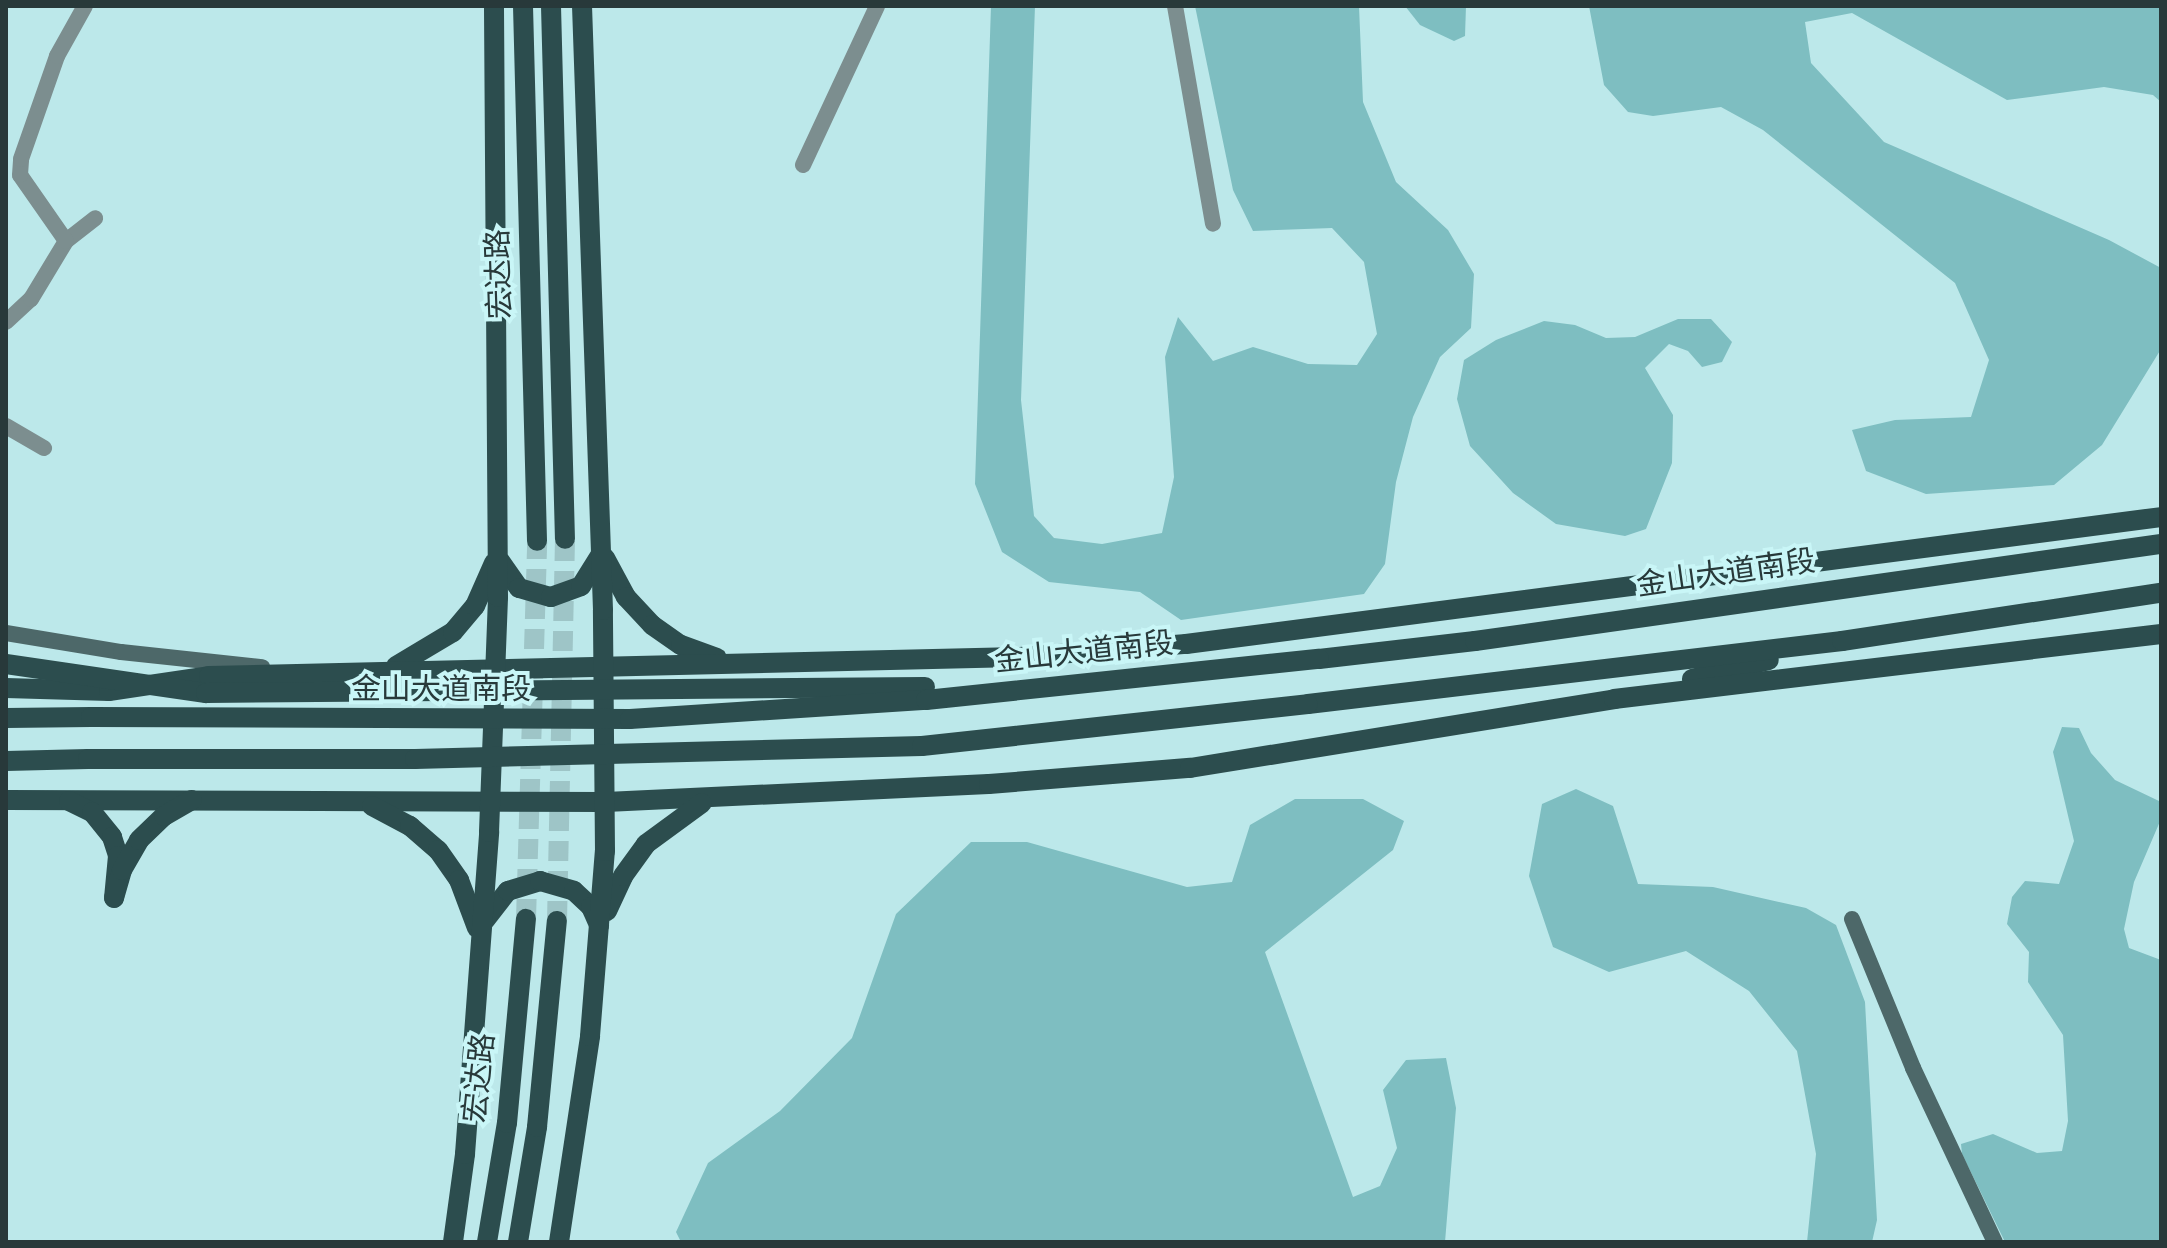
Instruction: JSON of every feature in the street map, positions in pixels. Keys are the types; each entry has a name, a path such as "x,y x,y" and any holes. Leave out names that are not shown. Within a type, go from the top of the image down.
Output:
{"main road":[{"path":"453,1242 482,928 496,668 494,6"},
{"name":"宏达路","path":"523,6 537,541"},
{"name":"宏达路","path":"551,6 565,539"},
{"path":"559,1242 600,940 606,802 601,548 582,6"},
{"path":"6,688 109,691 209,676 1020,657 1186,644 1623,590 2161,517"},
{"name":"金山大道南段","path":"6,718 630,719 1017,690 1475,641 1838,587 2161,544"},
{"path":"498,546 511,580 529,593 551,597 581,586 595,570 601,548"},
{"path":"378,671 426,653 453,632 483,592 498,546"},
{"path":"601,548 626,597 652,625 697,652 748,662"},
{"path":"1623,590 1838,587"},
{"path":"6,761 415,759 922,746 1842,641 2161,593"},
{"path":"6,800 707,800 1190,768 1614,699 2161,634"},
{"path":"1614,699 1842,641"},
{"path":"6,664 206,693 1017,690"},
{"path":"61,799 92,812 112,837 118,856 114,898 122,870 139,840 164,816 195,799"},
{"path":"600,940 607,911 633,859 667,825 707,800"},
{"path":"361,802 410,826 449,864 474,915 480,952"},
{"path":"482,928 491,907 508,891 540,881 564,885 584,898 600,940"},
{"name":"宏达路","path":"487,1242 507,1123 526,919"},
{"name":"宏达路","path":"518,1242 537,1127 557,921"}],"street":[{"path":"66,241 20,175 21,159 57,56 85,6"},
{"path":"803,165 877,6"},
{"path":"1175,6 1213,224"},
{"path":"6,322 31,299 66,241 95,218"},
{"path":"6,426 44,448"},
{"path":"6,633 121,652 324,672"},
{"path":"1852,919 1913,1068 1995,1242"}],"shaded area":[{"path":"991,6 1035,6 1021,400 1034,516 1054,538 1102,544 1162,533 1174,477 1165,357 1178,317 1213,361 1253,347 1308,364 1357,365 1377,334 1364,262 1332,228 1253,231 1233,190 1195,6 1359,6 1363,102 1396,182 1448,230 1474,274 1471,328 1440,357 1413,417 1396,482 1385,564 1364,594 1181,620 1140,592 1049,582 1002,552 975,484"},
{"path":"1405,6 1466,6 1465,36 1454,41 1420,25"},
{"path":"1589,6 2161,6 2161,102 2153,95 2104,87 2007,100 1852,13 1805,22 1811,63 1884,142 2109,240 2161,268 2161,349 2102,445 2054,485 1926,494 1866,471 1852,430 1895,420 1971,417 1989,360 1955,283 1763,130 1721,107 1653,116 1628,112 1604,85"},
{"path":"1678,319 1711,319 1732,342 1722,362 1702,367 1688,351 1669,344 1645,368 1673,415 1672,463 1646,529 1625,536 1556,524 1513,493 1470,446 1457,399 1464,360 1496,340 1544,321 1575,325 1606,338 1635,337"},
{"path":"2062,727 2079,728 2091,753 2115,780 2159,801 2161,819 2134,882 2124,929 2129,948 2161,960 2161,1242 2005,1242 1962,1154 1961,1144 1993,1134 2037,1153 2062,1151 2068,1121 2063,1035 2028,982 2029,952 2007,924 2012,897 2025,881 2059,884 2074,841 2053,752"},
{"path":"1576,789 1613,806 1638,884 1713,887 1806,908 1836,925 1865,1002 1877,1220 1872,1242 1807,1242 1816,1154 1797,1051 1749,991 1686,951 1609,972 1553,947 1529,876 1542,804"},
{"path":"1295,799 1363,799 1404,821 1393,850 1265,952 1353,1197 1380,1186 1397,1148 1383,1090 1406,1060 1446,1058 1456,1108 1445,1242 681,1242 676,1232 708,1163 780,1111 852,1038 896,914 971,842 1027,842 1187,887 1232,882 1250,825"}],"tunnel":[{"path":"557,921 565,539"},
{"path":"526,919 537,541"}]}
